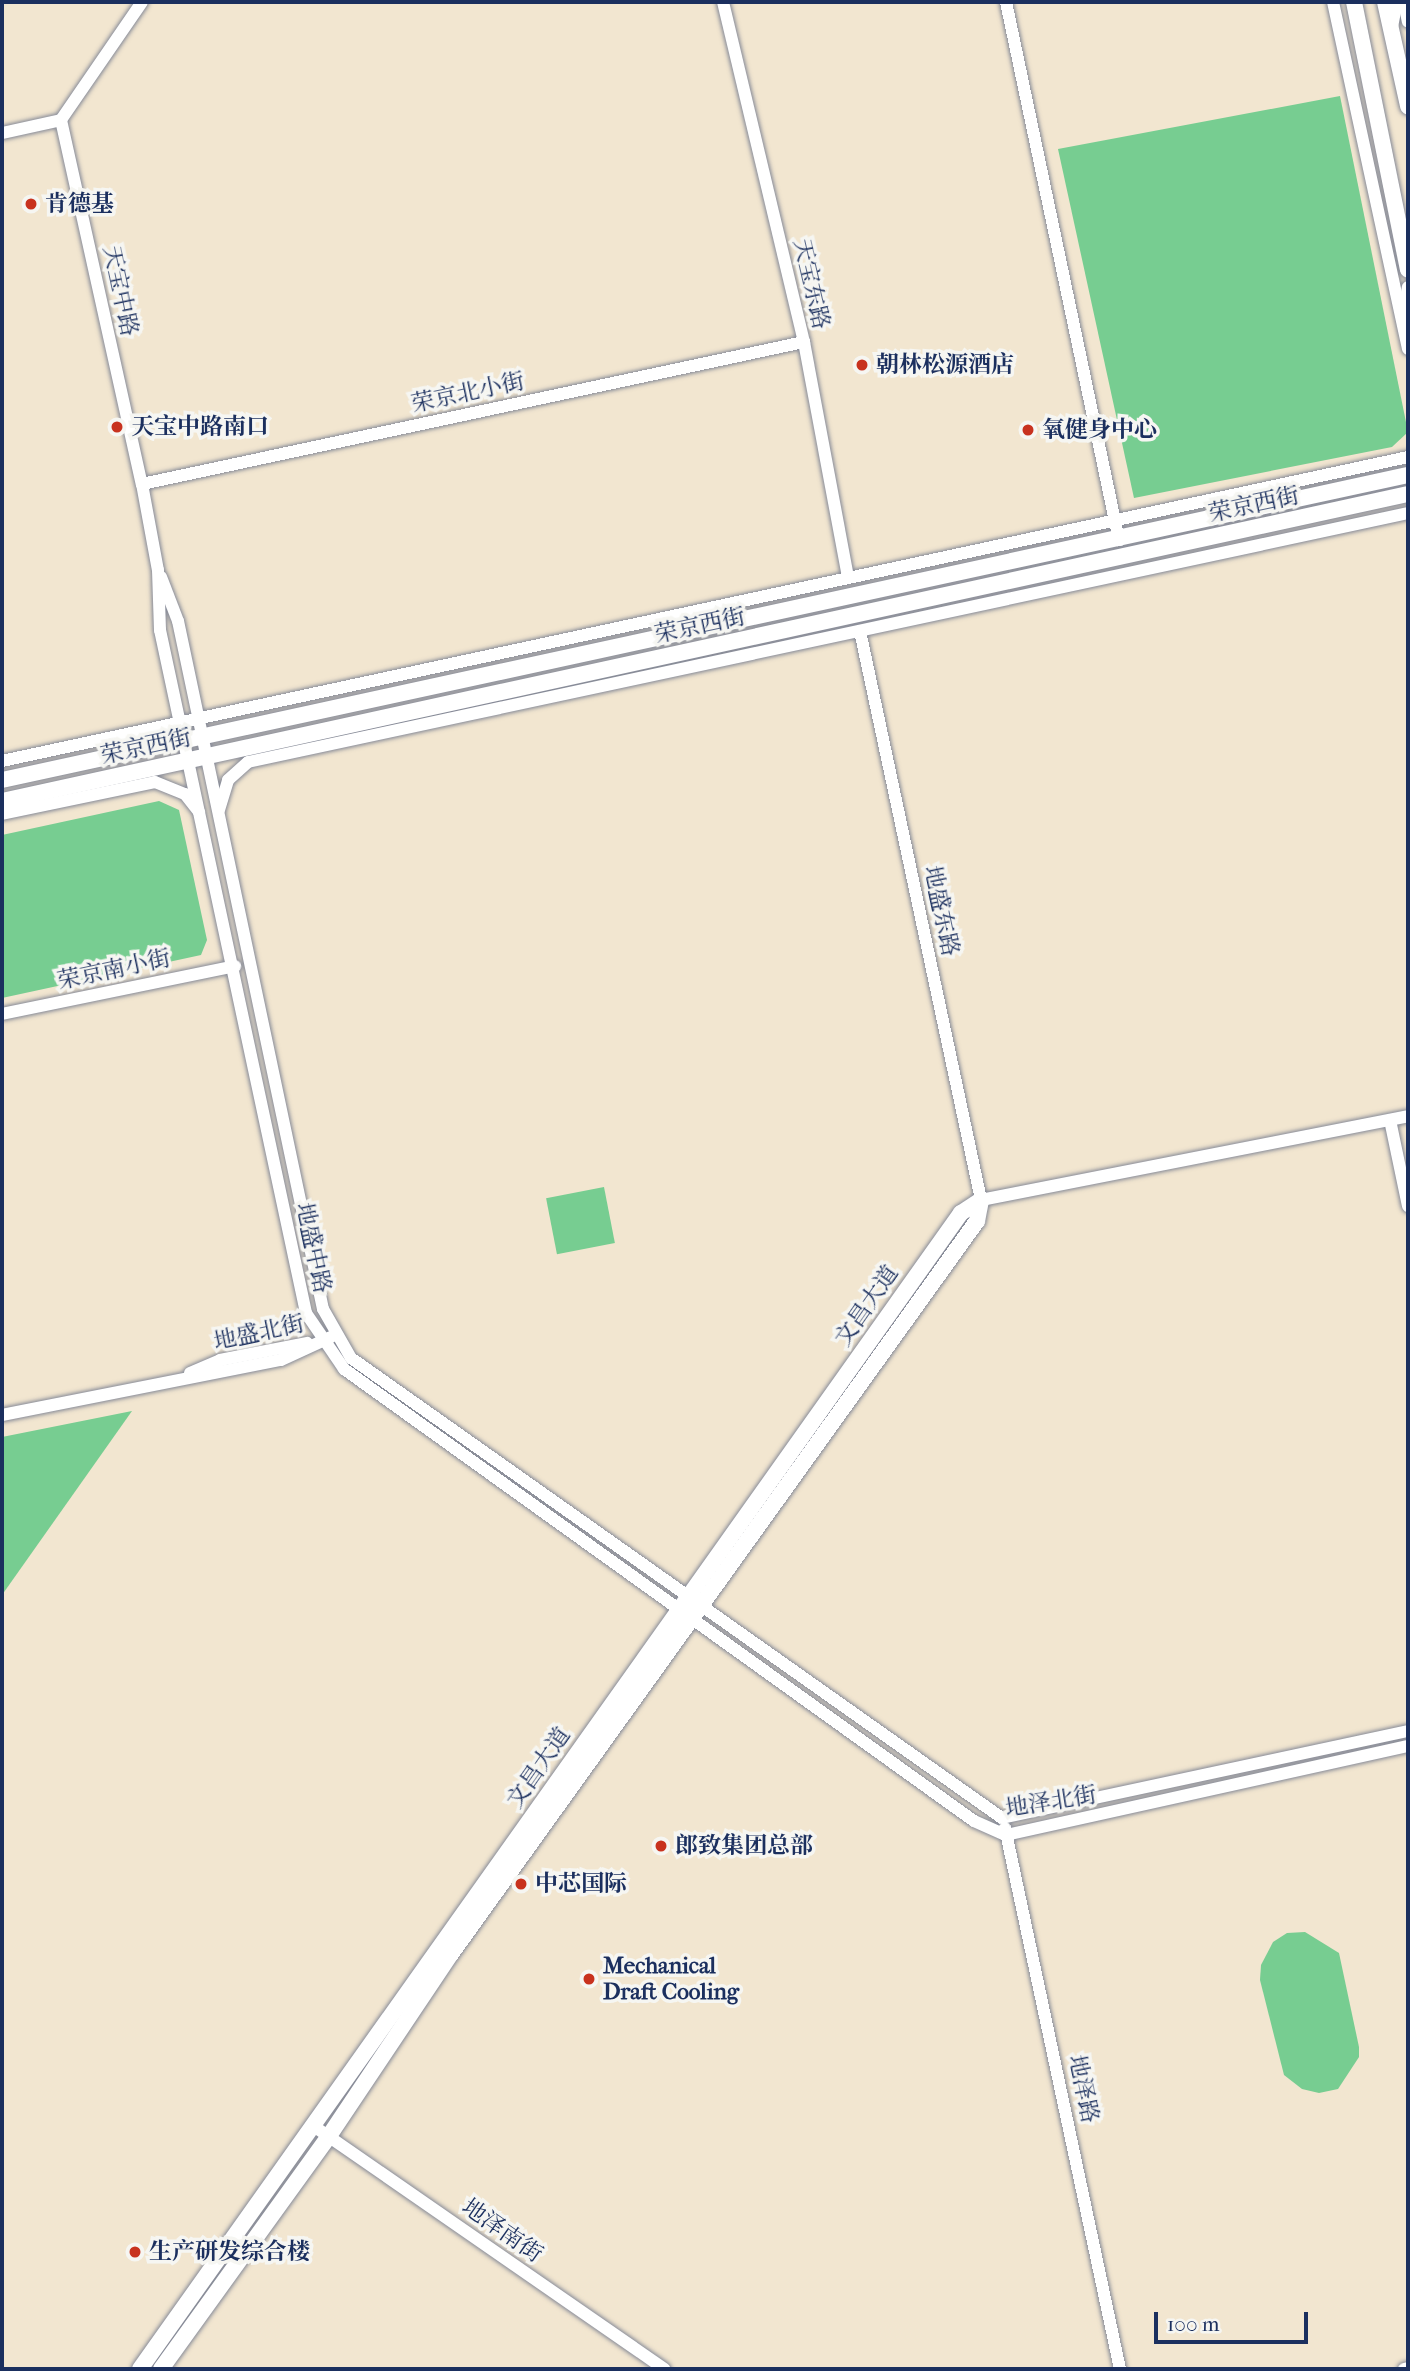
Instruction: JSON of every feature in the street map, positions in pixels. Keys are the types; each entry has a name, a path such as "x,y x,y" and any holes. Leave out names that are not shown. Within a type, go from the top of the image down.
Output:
{"main road":[{"path":"1354,2 1408,270"},
{"path":"1385,2 1408,106"},
{"name":"荣京西街","path":"2,780 1119,540 1408,475"},
{"name":"荣京西街","path":"2,802 1408,494"},
{"name":"文昌大道","path":"161,2369 680,1610 961,1213 981,1200"},
{"name":"文昌大道","path":"140,2369 322,2132 694,1620 977,1220 981,1200"}],"street":[{"path":"2,133 61,120 142,2"},
{"name":"天宝东路","path":"723,2 804,342 848,577"},
{"path":"1006,2 1119,540"},
{"path":"1333,2 1408,349"},
{"path":"1391,31 1396,2"},
{"path":"1404,2 1408,22"},
{"name":"天宝中路","path":"61,120 142,484 158,570 160,630 190,761"},
{"path":"1403,322 1408,287"},
{"name":"荣京北小街","path":"142,484 804,342"},
{"path":"2,761 1408,457"},
{"path":"218,810 228,780 248,762 1408,513"},
{"name":"天宝中路","path":"158,570 178,621 207,757"},
{"name":"地盛东路","path":"860,631 981,1200"},
{"name":"地盛中路","path":"207,757 241,936 323,1309 337,1334 351,1358 690,1596"},
{"name":"地盛中路","path":"190,761 306,1313 344,1369 680,1610"},
{"path":"2,814 155,782 186,794 199,813"},
{"name":"荣京南小街","path":"2,1014 235,966"},
{"name":"文昌大道","path":"981,1200 1408,1116"},
{"path":"1390,1120 1408,1206"},
{"name":"地盛北街","path":"2,1415 184,1376 220,1360 325,1341 337,1334"},
{"name":"地泽北街","path":"690,1596 874,1732 1002,1818 1408,1731"},
{"name":"地泽北街","path":"680,1610 974,1821 1006,1835 1408,1746"},
{"name":"地泽路","path":"1002,1818 1121,2369"},
{"name":"地泽南街","path":"322,2132 664,2369"}],"green space":[{"path":"1340,96 1408,432 1392,447 1134,498 1058,149"},
{"path":"159,801 179,810 207,940 201,955 2,998 2,835"},
{"path":"604,1187 615,1243 557,1254 546,1198"},
{"path":"132,1411 2,1595 2,1437"},
{"path":"1305,1932 1339,1953 1359,2047 1359,2057 1338,2089 1319,2093 1302,2089 1284,2075 1260,1980 1261,1965 1273,1942 1287,1933"}],"place":[{"name":"肯德基","path":"31,204"},
{"name":"朝林松源酒店","path":"862,365"},
{"name":"天宝中路南口","path":"117,427"},
{"name":"氧健身中心","path":"1028,430"},
{"name":"郎致集团总部","path":"661,1846"},
{"name":"中芯国际","path":"521,1884"},
{"name":"Mechanical Draft Cooling","path":"589,1979"},
{"name":"生产研发综合楼","path":"135,2252"}]}
